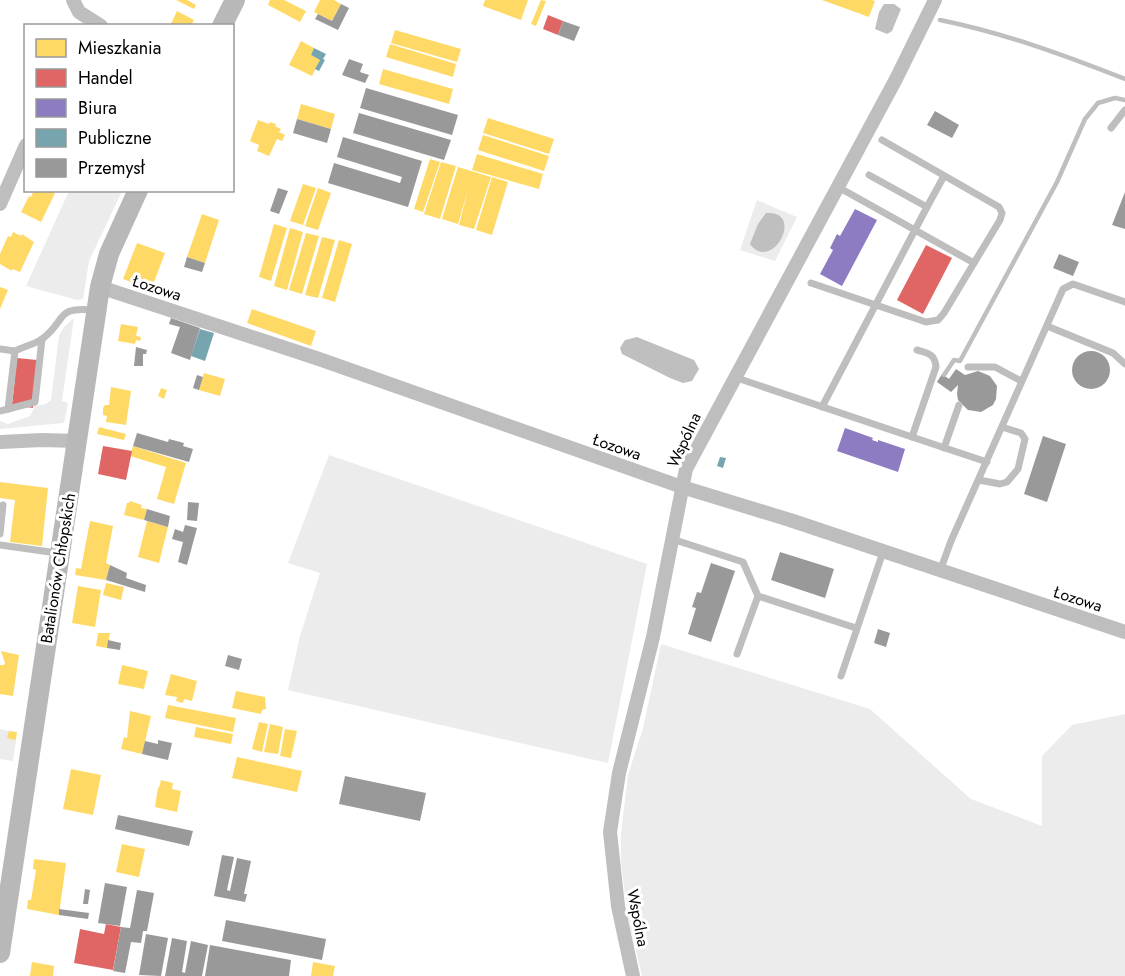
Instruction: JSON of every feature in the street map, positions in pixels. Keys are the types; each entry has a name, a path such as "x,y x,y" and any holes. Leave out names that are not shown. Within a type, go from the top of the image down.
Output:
{"street":[{"path":"223,24 235,0"},
{"name":"Wspólna","path":"633,976 618,906 610,832 619,773 652,637 686,469 838,187 935,0"},
{"path":"77,13 97,24"},
{"path":"0,204 24,150"},
{"name":"Batalionów Chłopskich","path":"0,953 100,287 109,254 137,192"},
{"name":"Łozowa","path":"100,287 319,359 682,487 1125,632"},
{"path":"0,442 77,441"}],"lane":[{"path":"1111,128 1125,110"},
{"path":"811,283 926,322 938,320 944,314 1002,213 999,207 882,140"},
{"path":"869,175 927,207"},
{"path":"822,406 944,176"},
{"path":"838,187 974,263"},
{"path":"940,571 951,540 1063,289 1070,284 1125,302"},
{"path":"0,349 15,351 42,339 66,312 74,309 96,310"},
{"path":"1047,326 1113,353 1125,364"},
{"path":"15,351 4,410 35,402 42,339"},
{"path":"912,437 936,367 936,359 930,354 917,350"},
{"path":"968,367 995,367 1021,381"},
{"path":"734,377 987,462"},
{"path":"944,448 959,405"},
{"path":"979,480 1007,483 1018,469 1025,439 1021,433 1002,427"},
{"path":"0,534 3,505"},
{"path":"672,539 743,561 758,596 737,654"},
{"path":"0,545 60,553"},
{"path":"841,676 883,552"},
{"path":"758,596 856,628"}],"shaded area":[{"path":"884,4 894,4 901,9 892,31 887,34 875,29 879,12"},
{"path":"69,192 122,192 89,261 83,299 77,300 26,286"},
{"path":"757,200 797,217 775,261 740,250"},
{"path":"766,213 778,215 783,221 784,229 775,247 767,251 759,251 750,244 758,224"},
{"path":"74,318 62,401 68,403 64,423 0,429 0,421 8,424 30,416 35,406 46,404 51,400 59,336 64,327"},
{"path":"637,337 694,360 699,369 692,381 683,383 670,378 622,354 620,348 625,340"},
{"path":"329,455 647,564 608,763 288,690 300,636 320,573 288,563"},
{"path":"661,644 870,709 971,799 1042,826 1042,756 1072,725 1125,714 1125,976 642,976 628,918 621,863 621,834 628,775 643,728"},
{"path":"0,729 9,731 8,738 16,740 13,761 0,759"}],"building: Mieszkania":[{"path":"176,0 187,0 196,5 194,9"},
{"path":"270,0 284,0 306,11 300,22 268,5"},
{"path":"320,0 334,0 341,4 332,21 314,12"},
{"path":"485,0 528,0 521,20 483,6"},
{"path":"541,0 546,1 536,26 531,24"},
{"path":"822,0 872,0 875,1 869,17"},
{"path":"177,11 194,20 192,24 171,24"},
{"path":"395,30 461,49 457,62 391,43"},
{"path":"301,41 314,48 311,55 320,60 312,76 289,65"},
{"path":"390,44 456,64 453,77 386,57"},
{"path":"383,69 453,89 449,104 379,84"},
{"path":"301,104 335,114 331,129 297,119"},
{"path":"488,118 554,139 549,154 483,133"},
{"path":"258,120 276,124 275,126 281,129 279,132 285,135 282,141 277,139 269,156 257,151 259,145 250,141"},
{"path":"483,135 549,156 544,171 478,150"},
{"path":"477,154 543,174 539,189 472,170"},
{"path":"430,159 440,162 423,212 414,209"},
{"path":"441,162 456,166 440,219 424,214"},
{"path":"458,167 491,177 474,229 459,225 468,190 458,224 442,219"},
{"path":"492,177 508,182 492,235 476,230"},
{"path":"303,184 316,188 303,225 290,221"},
{"path":"318,188 331,193 318,230 305,226"},
{"path":"33,192 55,193 41,222 21,212 29,196 31,197"},
{"path":"202,214 219,220 205,263 187,257"},
{"path":"274,224 287,228 271,281 259,277"},
{"path":"290,228 303,232 287,290 274,286"},
{"path":"13,232 21,236 22,234 34,242 20,272 12,269 12,271 0,264 0,254 8,236 11,237"},
{"path":"306,233 319,236 302,294 289,290"},
{"path":"322,237 335,240 318,298 305,295"},
{"path":"339,240 352,244 335,302 322,298"},
{"path":"137,243 165,253 151,290 123,279"},
{"path":"0,287 8,290 0,309"},
{"path":"252,309 316,331 311,346 247,323"},
{"path":"121,324 138,327 136,336 141,337 140,341 136,340 135,344 118,341"},
{"path":"204,373 225,379 220,396 199,390"},
{"path":"111,387 131,391 126,425 106,422 107,416 103,415 103,408 109,405"},
{"path":"161,388 167,390 164,399 158,396"},
{"path":"99,427 126,434 124,440 97,434"},
{"path":"133,446 186,463 174,504 157,499 166,467 130,456"},
{"path":"0,482 48,488 42,546 10,542 15,500 0,498"},
{"path":"130,501 147,509 144,520 124,515 127,503"},
{"path":"90,521 113,526 106,563 110,565 106,580 75,575 76,568 81,569"},
{"path":"147,521 168,527 159,563 138,557"},
{"path":"106,583 124,587 121,600 103,595"},
{"path":"78,586 101,590 95,627 72,623"},
{"path":"98,633 110,633 107,648 96,646"},
{"path":"1,651 19,655 13,696 0,694 0,665 5,663"},
{"path":"122,665 148,671 144,689 118,684"},
{"path":"171,674 197,681 192,701 184,699 183,703 176,701 177,697 165,695"},
{"path":"236,691 265,697 266,709 262,710 261,714 232,708"},
{"path":"168,705 236,718 233,732 165,718"},
{"path":"130,711 151,716 142,754 121,749 124,737 127,738"},
{"path":"259,722 268,724 262,752 252,749"},
{"path":"270,724 283,727 278,754 264,752"},
{"path":"196,727 233,734 231,744 194,737"},
{"path":"285,729 297,731 291,758 280,756"},
{"path":"9,731 17,732 16,740 7,738"},
{"path":"237,757 302,771 297,792 232,778"},
{"path":"71,769 101,775 93,815 63,809"},
{"path":"161,780 173,783 172,789 181,791 177,812 155,807"},
{"path":"122,844 145,849 139,877 116,872"},
{"path":"34,859 66,863 59,915 27,909 28,900 31,900 36,870 33,869"},
{"path":"32,962 54,966 53,976 30,976"},
{"path":"313,962 335,966 333,976 311,976"}],"building: Handel":[{"path":"548,15 563,21 558,35 543,29"},
{"path":"926,245 952,258 923,314 897,300"},
{"path":"17,358 37,360 33,408 12,405"},
{"path":"103,446 132,451 126,480 98,474"},
{"path":"106,924 121,927 113,970 74,963 80,929 104,934"}],"building: Biura":[{"path":"855,209 877,220 842,286 820,274 833,250 830,248 837,234 840,236"},
{"path":"845,428 873,438 872,440 905,449 898,472 837,451"}],"building: Publiczne":[{"path":"314,48 326,54 319,71 315,69 320,60 311,55"},
{"path":"200,329 214,333 205,361 191,356"},
{"path":"720,457 726,458 723,468 717,466"}],"building: Przemysł":[{"path":"341,4 349,8 338,30 315,19 318,14 332,21"},
{"path":"563,21 580,27 574,41 558,35"},
{"path":"349,59 363,64 360,72 369,75 365,83 342,75"},
{"path":"366,88 458,115 452,135 360,108"},
{"path":"935,111 959,125 952,138 927,125"},
{"path":"359,113 451,140 444,160 353,133"},
{"path":"297,119 331,129 327,143 293,133"},
{"path":"343,137 422,161 408,207 328,183 334,163 400,183 402,177 337,157"},
{"path":"278,188 288,191 279,214 270,211"},
{"path":"1125,192 1125,229 1112,225"},
{"path":"1059,254 1079,262 1073,276 1053,268"},
{"path":"187,257 205,263 202,272 184,267"},
{"path":"171,318 200,328 190,360 171,353 180,327 169,324"},
{"path":"136,347 147,350 146,354 143,354 143,366 134,366"},
{"path":"1091,351 1098,352 1104,357 1109,363 1109,377 1104,383 1098,388 1091,389 1084,388 1078,383 1073,377 1072,370 1073,363 1078,357 1084,352"},
{"path":"956,369 965,375 978,371 990,376 997,386 993,405 981,412 968,410 958,400 958,385 951,392 937,382 942,374 949,379"},
{"path":"197,375 203,377 199,390 193,388"},
{"path":"137,433 168,442 169,439 184,443 183,446 193,449 189,462 133,446"},
{"path":"1043,436 1066,444 1047,502 1024,494"},
{"path":"188,502 199,503 197,521 187,520"},
{"path":"147,509 170,516 168,527 144,520"},
{"path":"185,525 197,528 187,565 178,562 183,542 172,539 175,529 183,532"},
{"path":"780,552 834,569 825,598 771,580"},
{"path":"711,563 735,571 711,642 688,634 696,608 692,607 697,592 701,593"},
{"path":"110,565 127,573 126,578 146,585 145,592 106,580"},
{"path":"878,629 890,633 886,647 874,643"},
{"path":"108,640 121,643 120,650 107,648"},
{"path":"228,655 242,659 239,670 225,666"},
{"path":"158,740 172,743 168,760 142,754 145,741 158,744"},
{"path":"345,776 426,793 420,821 339,804"},
{"path":"118,815 193,831 189,846 115,829"},
{"path":"222,855 234,857 227,890 230,891 237,858 251,861 244,894 247,894 245,902 214,896"},
{"path":"105,883 127,887 120,926 98,923"},
{"path":"85,889 90,890 88,904 83,904"},
{"path":"137,890 154,893 147,931 143,931 141,943 131,942 125,973 113,971 121,927 130,928"},
{"path":"59,909 89,913 88,919 59,915"},
{"path":"226,920 326,939 322,960 222,941"},
{"path":"146,934 168,938 161,976 139,975"},
{"path":"172,938 187,941 182,972 185,973 191,941 208,945 202,976 165,976"},
{"path":"210,945 291,960 289,976 205,976"}],"waterway":[{"path":"940,20 1034,45 1125,79"},
{"path":"944,375 954,360 960,361 1057,182 1085,119 1098,103 1115,98 1125,100"}]}
